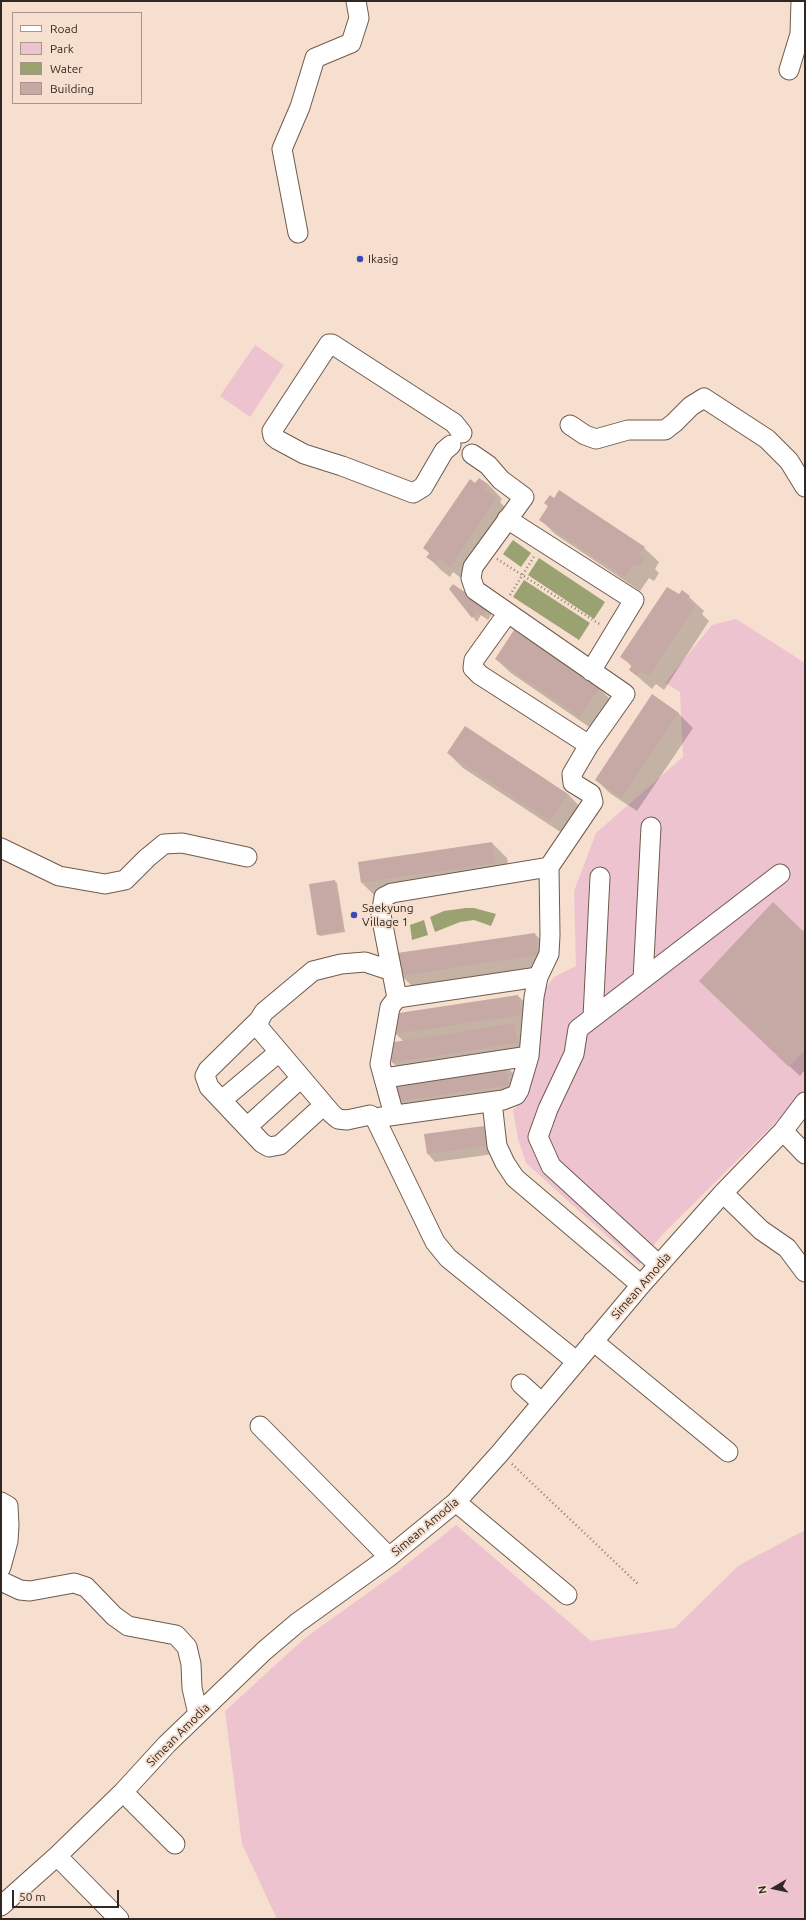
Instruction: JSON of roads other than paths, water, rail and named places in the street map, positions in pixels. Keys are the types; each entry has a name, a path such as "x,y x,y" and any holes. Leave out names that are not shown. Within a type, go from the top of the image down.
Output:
{"street":[{"path":"298,233 282,149 300,107 315,58 351,43 359,18 356,1"},
{"path":"789,70 800,34 801,1"},
{"path":"375,1118 497,1101 516,1095 520,1090 529,1056 534,997 538,977 549,954 549,867 593,802 591,794 573,783 572,774 589,745 625,694 475,590 471,578 473,567 524,497 501,480 488,465 472,454 468,457 459,457 452,450 457,439 454,423 332,344 329,344 272,430 273,436 278,440 304,454 342,466 413,493 423,487 444,451 457,439"},
{"path":"570,425 585,436 596,439 628,430 665,430 691,406 704,398 767,439 789,461 805,487"},
{"path":"508,519 634,600 591,671"},
{"path":"505,611 474,660 473,668 480,675 589,745"},
{"path":"643,979 651,827"},
{"path":"1,848 59,876 105,884 125,880 147,858 164,844 182,843 247,857"},
{"path":"397,998 381,915 384,897 400,892 549,867"},
{"path":"659,1265 550,1166 538,1137 548,1109 574,1054 578,1029 668,958 780,874"},
{"path":"593,1017 600,877"},
{"path":"365,962 387,947"},
{"path":"324,1105 280,1145 268,1147 262,1143 209,1087 205,1076 208,1070 259,1020 264,1012 313,971 340,964 365,962 392,971"},
{"path":"394,1115 380,1064 390,1007 397,998 538,977"},
{"path":"259,1020 259,1028 278,1052 338,1119 346,1120 370,1115 375,1118 435,1242 448,1258 576,1361"},
{"path":"222,1100 278,1052"},
{"path":"385,1078 529,1056"},
{"path":"247,1127 301,1078"},
{"path":"497,1101 510,1145 505,1163 515,1178 641,1285"},
{"name":"Simean Amodia","path":"1,1906 57,1856 123,1792 167,1744 264,1651 297,1622 389,1557 456,1502 500,1453 541,1402 641,1285 723,1193 783,1131 805,1102"},
{"path":"783,1131 805,1154"},
{"path":"723,1193 761,1230 787,1248 805,1272"},
{"path":"593,1341 728,1452"},
{"path":"521,1384 541,1402"},
{"path":"260,1426 389,1557"},
{"path":"1,1502 8,1506 9,1526 8,1541 1,1567"},
{"path":"456,1502 567,1594"},
{"path":"1,1581 20,1590 30,1590 74,1583 86,1587 114,1616 128,1626 176,1635 187,1647 191,1664 192,1688 198,1714"},
{"path":"123,1792 175,1844"},
{"path":"57,1856 119,1919"}],"water":[{"path":"513,540 531,553 521,567 503,554"},
{"path":"539,558 605,602 594,619 528,575"},
{"path":"524,580 590,623 579,640 513,597"},
{"path":"474,908 496,914 491,926 474,920 460,922 435,932 430,917 444,911"},
{"path":"424,920 428,935 412,940 410,925"}],"place":[{"name":"Ikasig","path":"360,259"},
{"name":"Saekyung Village 1","path":"354,915"}]}
